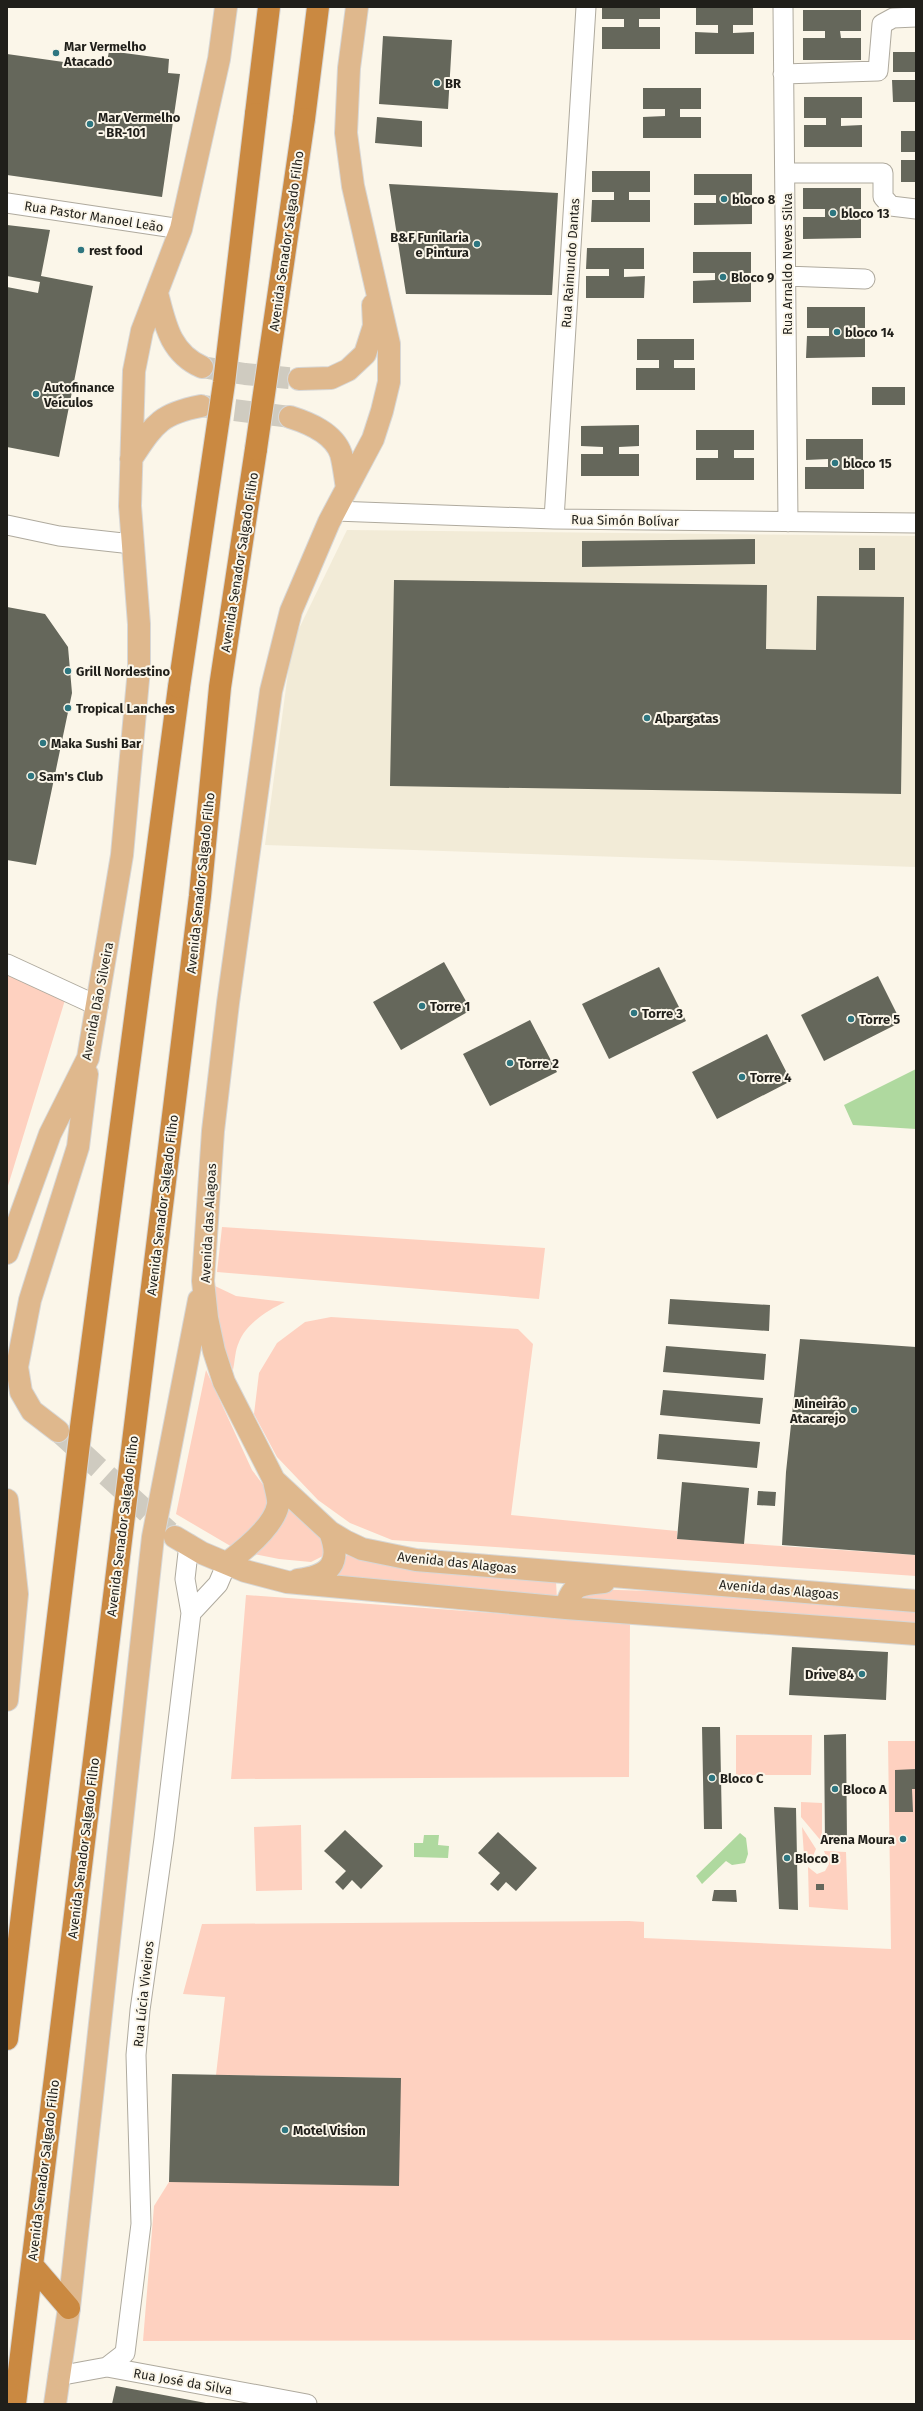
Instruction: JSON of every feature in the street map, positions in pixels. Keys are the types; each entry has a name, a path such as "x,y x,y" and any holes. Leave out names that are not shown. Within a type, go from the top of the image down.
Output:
{"highway":[{"path":"7,2038 81,1427 178,687 224,383 269,7"},
{"name":"Avenida Senador Salgado Filho","path":"15,2404 200,896 220,687 304,119 318,7"},
{"path":"7,1937 24,1907"},
{"path":"32,2265 68,2308"}],"main road":[{"path":"132,544 131,459 134,370 142,331 181,229 219,59 226,7"},
{"path":"335,511 373,438 382,411 389,382 389,344 369,263 353,186 346,133 349,68 357,7"},
{"path":"299,379 331,378 348,370 364,354 374,326 369,263"},
{"path":"157,293 166,328 180,352 188,361 202,367"},
{"path":"131,459 152,428 163,417 180,410 201,406"},
{"path":"290,417 311,424 329,438 340,453 347,488"},
{"name":"Avenida das Alagoas","path":"335,511 291,611 271,691 228,1003 213,1131 203,1281 207,1318 214,1351 224,1382 274,1480 330,1532 362,1548 416,1560 657,1578 916,1601"},
{"name":"Avenida Dão Silveira","path":"7,1253 50,1134 88,1058 98,1006 122,855 139,669 138,624 132,544"},
{"path":"58,1430 32,1411 21,1392 17,1367 30,1300 78,1147 88,1058"},
{"path":"56,2404 58,2376 68,2308 153,1537 203,1281"},
{"path":"227,1563 248,1548 266,1527 278,1505 274,1480"},
{"path":"7,1500 17,1594 7,1700"},
{"path":"287,1582 308,1579 330,1569 336,1555 335,1545 330,1532"},
{"path":"182,1541 245,1571 287,1582 566,1608 916,1634"},
{"path":"566,1608 569,1595 582,1585 657,1578"}],"street":[{"name":"Rua Raimundo Dantas","path":"554,519 586,7"},
{"name":"Rua Arnaldo Neves Silva","path":"783,7 783,74 787,173 786,276 788,522"},
{"path":"783,74 878,71 882,24 893,18 916,17"},
{"path":"787,173 882,173 883,197 890,206 916,210"},
{"name":"Rua Pastor Manoel Leão","path":"7,203 181,229"},
{"path":"786,276 865,279"},
{"name":"Rua Simón Bolívar","path":"335,511 554,519 916,523"},
{"path":"7,525 58,536 132,544"},
{"path":"7,964 98,1006"},
{"name":"Rua Lúcia Viveiros","path":"107,2367 125,2353 141,2224 137,2129 137,2040 142,1983 164,1839 191,1614 185,1579 182,1541"},
{"path":"191,1614 218,1584 227,1563"},
{"name":"Rua José da Silva","path":"58,2376 107,2367 307,2404"}],"shaded area":[{"path":"347,530 916,536 916,867 265,845 292,643"},
{"path":"7,975 65,1000 7,1189"},
{"path":"916,1069 916,1129 853,1125 844,1105"},
{"path":"222,1227 545,1248 539,1299 217,1272"},
{"path":"215,1286 236,1296 285,1302 258,1318 242,1335 236,1352 233,1370 219,1338"},
{"path":"331,1317 518,1329 533,1344 511,1515 677,1531 677,1539 916,1555 916,1576 392,1540 350,1523 318,1500 277,1457 254,1414 259,1373 277,1343 305,1322"},
{"path":"206,1370 252,1470 267,1490 327,1544 327,1554 311,1562 279,1559 239,1551 176,1514"},
{"path":"348,1553 556,1581 557,1600 335,1575"},
{"path":"664,1586 916,1608 916,1625 582,1602 584,1589 651,1591"},
{"path":"246,1595 630,1623 629,1777 231,1779"},
{"path":"736,1735 812,1735 811,1775 736,1775"},
{"path":"888,1741 916,1741 916,2340 143,2341 154,2206 169,2182 401,2078 216,2075 225,1997 183,1994 202,1924 629,1921 644,1922 644,1938 891,1949"},
{"path":"801,1802 822,1803 822,1842 801,1817"},
{"path":"301,1825 302,1890 256,1891 254,1827"},
{"path":"802,1827 816,1849 813,1856 804,1855"},
{"path":"740,1833 746,1838 748,1854 745,1863 732,1865 726,1861 702,1884 696,1876"},
{"path":"424,1835 439,1835 438,1845 449,1846 448,1858 414,1857 414,1843 423,1843"},
{"path":"824,1851 846,1852 848,1910 809,1907 808,1867 817,1874 825,1871 829,1864"}],"building":[{"path":"602,7 660,7 660,19 639,19 639,27 660,27 660,49 602,49 602,27 624,27 624,19 602,19"},
{"path":"696,7 753,7 753,25 733,25 733,33 754,32 754,54 695,54 695,32 718,33 718,25 696,25"},
{"path":"803,10 861,10 861,31 840,31 841,38 861,38 861,60 803,60 803,38 825,38 825,31 803,31"},
{"path":"383,36 452,40 448,109 379,104"},
{"name":"Mar Vermelho - BR-101","path":"109,51 169,59 168,73 180,74 162,197 7,175 7,54 106,68"},
{"path":"893,52 916,52 916,102 893,102 892,80 915,80 915,72 893,72"},
{"path":"643,88 701,88 701,109 680,109 680,117 701,117 701,138 643,138 643,117 665,116 665,109 643,109"},
{"path":"804,97 862,97 862,118 841,118 841,126 862,125 862,147 804,147 804,125 826,125 826,118 804,118"},
{"path":"377,117 422,121 422,147 375,143"},
{"path":"901,131 916,131 916,152 901,152"},
{"path":"901,160 916,160 916,182 901,182"},
{"path":"592,171 650,171 650,192 629,192 629,200 650,200 650,222 591,222 592,200 614,200 614,192 592,192"},
{"name":"bloco 8","path":"694,174 752,174 752,195 732,195 732,203 752,203 752,224 694,225 694,203 716,203 716,195 694,195"},
{"name":"B&F Funilaria e Pintura","path":"389,184 558,193 552,295 406,294"},
{"name":"bloco 13","path":"803,188 861,188 861,209 841,209 841,217 861,217 861,238 803,239 803,217 825,217 825,209 803,209"},
{"path":"7,225 50,230 41,276 93,286 59,457 7,447 7,287 38,293 40,282 7,276"},
{"path":"587,248 644,248 644,269 624,269 624,277 645,276 644,298 586,298 586,276 609,276 609,269 586,269"},
{"name":"Bloco 9","path":"693,252 751,252 751,273 731,273 731,281 751,281 751,302 693,303 693,281 715,280 715,273 693,273"},
{"name":"bloco 14","path":"807,307 865,307 865,328 844,328 844,336 865,336 865,357 806,358 807,336 829,336 829,328 807,328"},
{"path":"637,339 694,339 694,360 674,360 674,368 695,368 695,390 636,390 636,368 659,368 659,360 637,360"},
{"path":"872,387 905,387 905,405 872,405"},
{"path":"639,425 639,446 619,447 619,454 639,454 639,476 581,476 581,454 603,454 603,447 581,446 581,426"},
{"path":"696,430 754,430 754,450 734,450 734,458 754,458 754,480 696,480 696,458 718,458 718,450 696,450"},
{"name":"bloco 15","path":"806,439 863,439 863,460 843,459 843,467 864,467 864,489 805,489 805,467 828,467 828,459 806,460"},
{"path":"755,539 755,564 582,567 582,541"},
{"path":"859,548 875,548 875,570 859,570"},
{"name":"Alpargatas","path":"394,580 767,585 766,649 816,650 817,596 904,597 901,794 390,786"},
{"name":"Sam's Club","path":"7,607 45,614 68,647 72,693 36,865 7,860"},
{"name":"Torre 1","path":"444,962 471,1010 401,1050 373,1002"},
{"name":"Torre 3","path":"659,967 686,1021 609,1059 582,1004"},
{"name":"Torre 5","path":"878,976 901,1022 824,1061 801,1015"},
{"name":"Torre 2","path":"530,1020 557,1072 490,1106 463,1054"},
{"name":"Torre 4","path":"767,1034 791,1081 717,1119 692,1072"},
{"path":"670,1299 770,1305 769,1331 668,1324"},
{"name":"Mineirão Atacarejo","path":"800,1339 916,1347 916,1555 782,1545 786,1472"},
{"path":"666,1346 766,1354 764,1380 663,1372"},
{"path":"663,1390 763,1398 760,1424 660,1415"},
{"path":"659,1434 760,1442 757,1468 657,1459"},
{"path":"682,1482 749,1488 744,1544 677,1539"},
{"path":"758,1491 776,1492 775,1506 757,1505"},
{"path":"792,1647 888,1652 886,1700 789,1695"},
{"name":"Bloco C","path":"702,1727 720,1727 722,1829 704,1829"},
{"name":"Bloco A","path":"846,1734 847,1843 825,1843 824,1735"},
{"path":"916,1769 916,1789 912,1789 913,1812 895,1812 895,1770"},
{"name":"Bloco B","path":"774,1807 796,1808 798,1910 779,1909"},
{"path":"345,1830 383,1866 361,1889 352,1880 343,1890 335,1882 346,1871 324,1851"},
{"path":"498,1832 537,1868 516,1891 506,1882 498,1891 490,1884 500,1873 478,1853"},
{"path":"816,1884 824,1884 824,1890 816,1890"},
{"path":"714,1890 736,1890 737,1902 712,1901"},
{"name":"Motel Vision","path":"172,2074 401,2078 399,2186 169,2182"},
{"path":"116,2386 206,2403 206,2404 112,2404"}],"tunnel":[{"path":"202,367 245,374 299,379"},
{"path":"202,406 290,417"},
{"path":"58,1431 169,1532"}],"place":[{"name":"Mar Vermelho Atacado","path":"56,53"},
{"name":"BR","path":"437,83"},
{"name":"Mar Vermelho - BR-101","path":"90,124"},
{"name":"bloco 8","path":"724,199"},
{"name":"bloco 13","path":"833,213"},
{"name":"B&F Funilaria e Pintura","path":"477,244"},
{"name":"rest food","path":"81,250"},
{"name":"Bloco 9","path":"723,277"},
{"name":"bloco 14","path":"837,332"},
{"name":"Autofinance Veículos","path":"36,394"},
{"name":"bloco 15","path":"835,463"},
{"name":"Grill Nordestino","path":"68,671"},
{"name":"Tropical Lanches","path":"68,708"},
{"name":"Alpargatas","path":"647,718"},
{"name":"Maka Sushi Bar","path":"43,743"},
{"name":"Sam's Club","path":"31,776"},
{"name":"Torre 1","path":"422,1006"},
{"name":"Torre 3","path":"634,1013"},
{"name":"Torre 5","path":"851,1019"},
{"name":"Torre 2","path":"510,1063"},
{"name":"Torre 4","path":"742,1077"},
{"name":"Mineirão Atacarejo","path":"854,1410"},
{"name":"Drive 84","path":"862,1674"},
{"name":"Bloco C","path":"712,1778"},
{"name":"Bloco A","path":"835,1789"},
{"name":"Arena Moura","path":"903,1839"},
{"name":"Bloco B","path":"787,1858"},
{"name":"Motel Vision","path":"285,2130"}]}
